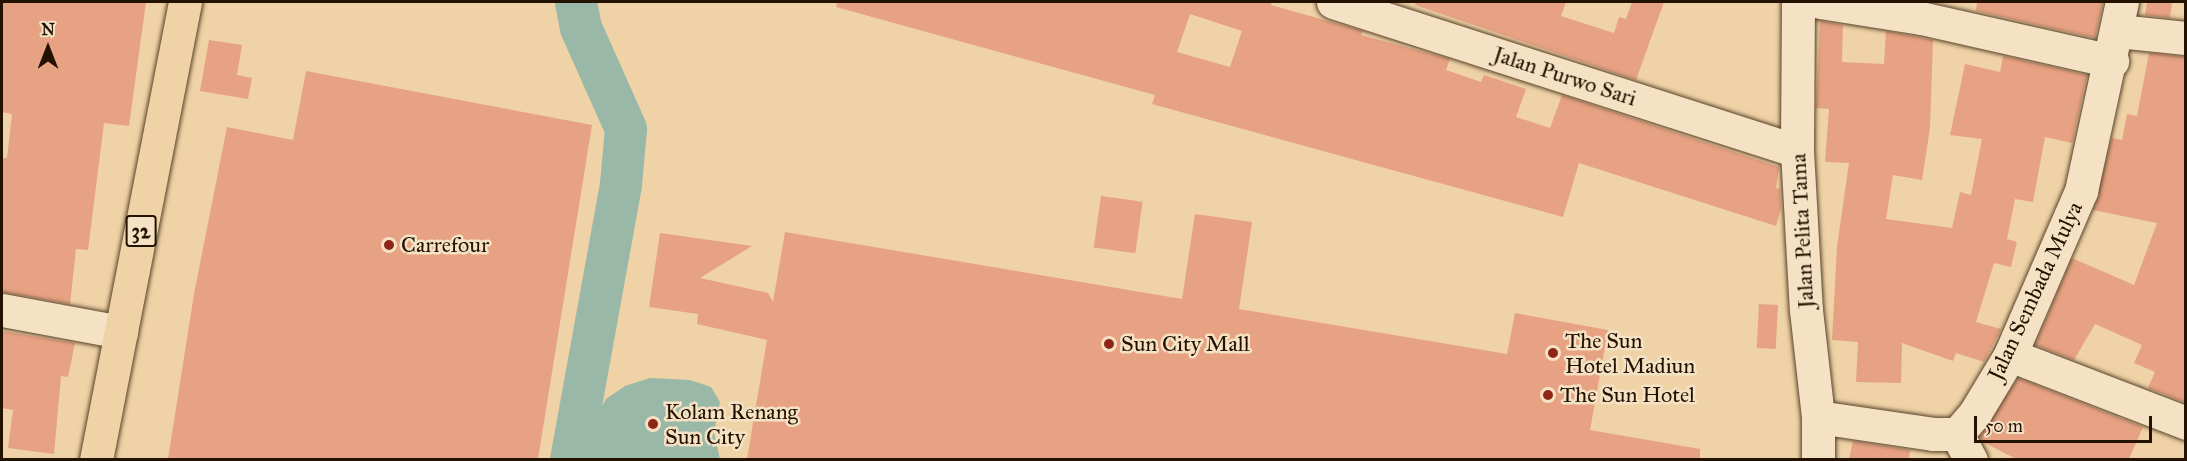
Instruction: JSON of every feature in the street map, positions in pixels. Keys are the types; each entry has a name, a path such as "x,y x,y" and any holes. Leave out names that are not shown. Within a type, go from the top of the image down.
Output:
{"highway":[{"name":"32","path":"96,459 185,2"}],"street":[{"name":"Jalan Purwo Sari","path":"1333,2 1797,152"},
{"name":"Jalan Pelita Tama","path":"1798,2 1797,152 1806,310 1818,417 1818,459"},
{"path":"1820,2 1921,18 2118,31 2186,38"},
{"name":"Jalan Sembada Mulya","path":"1818,417 1933,434 1964,447 1975,413 2010,355 2081,191 2118,31"},
{"path":"2,310 121,332"},
{"path":"2010,355 2186,423"}],"shaded area":[{"name":"Kolam Renang Sun City","path":"650,378 690,380 711,387 720,402 714,433 720,459 592,459 587,432 606,399 625,386"}],"building":[{"path":"2,2 146,2 129,126 104,123 88,250 76,249 70,304 2,292 2,158 7,158 12,114 2,112"},
{"path":"837,2 1272,2 1271,5 1363,31 1361,35 1450,59 1446,70 1481,82 1484,75 1526,89 1516,117 1550,128 1562,95 1779,167 1776,188 1780,189 1781,208 1776,226 1579,163 1563,217 1152,104 1155,95 836,7","holes":["1190,14 1242,31 1230,67 1177,52"]},
{"path":"1416,2 1566,2 1561,16 1614,33 1619,17 1626,19 1632,2 1664,2 1636,80 1415,5"},
{"path":"1977,2 2103,2 2095,38 1976,11"},
{"path":"2147,2 2172,2 2170,18 2145,15"},
{"path":"1820,21 1843,25 1842,62 1884,64 1886,31 1933,40 1930,128 1922,180 1893,175 1886,219 1952,228 1960,192 1971,195 1982,139 1950,135 1965,64 2000,72 2003,56 2087,75 2072,143 2045,137 2033,202 2015,199 2007,239 2017,242 2011,267 1994,263 1976,322 2001,329 1984,362 1956,353 1953,361 1902,343 1901,383 1856,382 1858,342 1832,340 1837,247 1849,163 1825,162 1829,109 1816,108"},
{"path":"209,40 242,45 237,75 252,78 248,99 200,91"},
{"path":"2149,53 2186,57 2186,403 2148,388 2155,372 2134,363 2142,345 2095,324 2074,360 2035,345 2072,258 2134,285 2157,223 2093,210 2112,138 2122,140 2127,114 2137,116"},
{"name":"Carrefour","path":"306,71 592,125 538,459 168,459 194,294 227,127 293,140"},
{"path":"1101,196 1143,202 1135,253 1094,247"},
{"name":"Sun City Mall","path":"1195,214 1252,222 1239,309 1507,354 1515,313 1608,330 1590,430 1700,449 1700,459 747,459 767,340 697,324 698,314 649,307 660,233 752,246 700,278 768,293 773,302 785,232 1182,299"},
{"path":"1759,304 1778,305 1776,349 1757,348"},
{"path":"2,331 75,343 68,377 61,376 54,454 8,448 13,410 2,408"},
{"path":"2018,378 2143,427 2129,459 2016,459 1983,442 1980,436"},
{"path":"1853,441 1910,450 1909,459 1849,459"}],"waterway":[{"path":"571,460 621,184 626,129 581,28 576,2"}],"place":[{"name":"Carrefour","path":"389,245"},
{"name":"Sun City Mall","path":"1109,344"},
{"name":"The Sun Hotel Madiun","path":"1553,353"},
{"name":"The Sun Hotel","path":"1548,395"},
{"name":"Kolam Renang Sun City","path":"653,424"}]}
